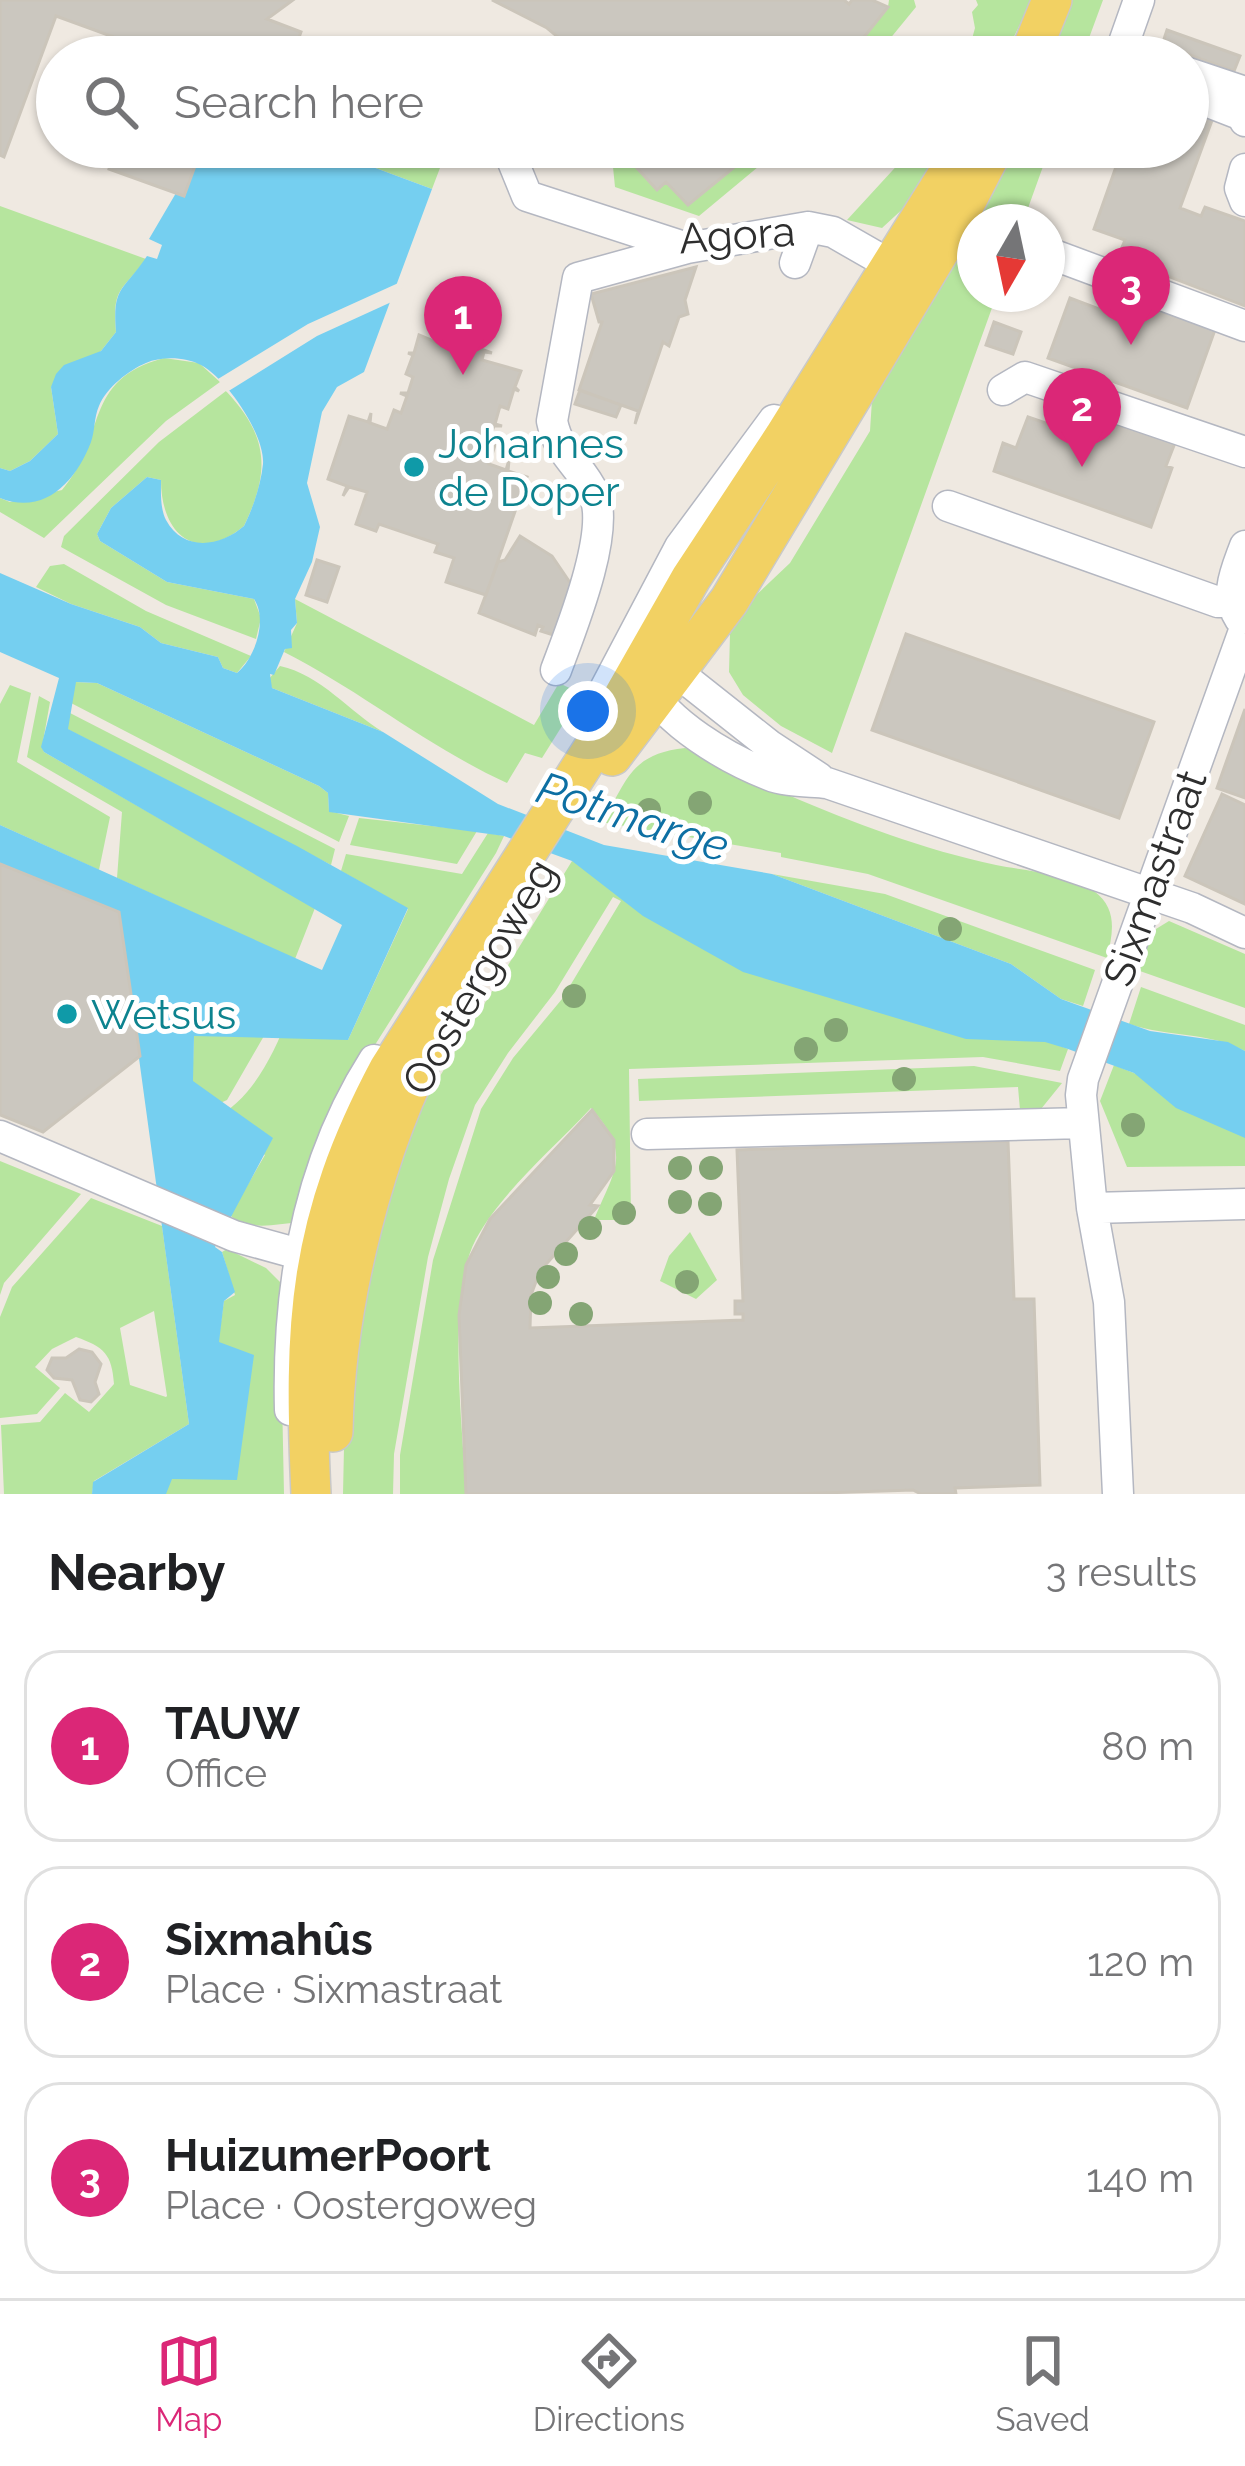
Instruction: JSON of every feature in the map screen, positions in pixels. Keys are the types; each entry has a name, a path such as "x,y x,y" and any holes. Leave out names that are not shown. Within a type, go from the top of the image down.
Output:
{"main road":[{"name":"Oostergoweg","path":"311,1494 307,1350 323,1260 388,1147 422,1057 530,849 657,681 729,601 907,274 955,168"},
{"name":"Oostergoweg","path":"657,681 691,578 839,349 907,274 980,168"},
{"name":"Oostergoweg","path":"323,1260 338,1333 333,1494"}],"street":[{"path":"1126,36 1139,0"},
{"path":"1209,80 1245,92"},
{"path":"1209,102 1242,115 1245,122"},
{"name":"Agora","path":"516,168 527,196 687,248 808,227 833,232 907,274"},
{"path":"1245,169 1240,188 1245,201"},
{"path":"795,263 808,227"},
{"path":"556,670 585,592 597,513 595,495 556,444 552,421 578,278 687,248"},
{"path":"1065,259 1245,326"},
{"name":"Oostergoweg","path":"558,806 596,706 680,547 805,378 839,349"},
{"path":"1003,390 1025,377 1245,452"},
{"path":"948,506 1218,602 1241,617"},
{"name":"Sixmastraat","path":"1118,1494 1109,1302 1092,1208 1081,1095 1241,617 1233,579 1245,546"},
{"path":"657,681 730,755 773,777 827,783 1148,892 1245,933"},
{"name":"Oostergoweg","path":"292,1494 289,1347 323,1260 315,1192 345,1112 368,1070 530,849"},
{"path":"647,1134 1083,1123"},
{"path":"0,1136 234,1236 323,1260"},
{"path":"1092,1208 1245,1204"}],"green space":[{"path":"889,0 914,0 916,7 892,36 865,36"},
{"path":"976,0 1032,0 1014,36 973,36 972,12"},
{"path":"1072,0 1103,0 1090,36 1056,36"},
{"path":"376,168 440,168 432,189"},
{"path":"613,168 637,168 657,190 666,182 688,204 733,168 757,168 699,216 615,187"},
{"path":"895,168 938,168 882,228 847,220"},
{"path":"995,168 1042,168 1029,204 981,204"},
{"path":"0,206 146,259 117,297 116,332 101,351 51,387 58,434 30,461 10,471 0,468"},
{"path":"957,257 957,312 991,312 832,753 781,726 743,695 729,672 730,634 751,600 790,563 870,431 872,400"},
{"path":"164,358 199,363 220,382 166,421 44,538 0,512 0,498 10,502 62,490 86,450 107,395 138,368"},
{"path":"226,391 250,423 261,454 258,488 244,526 211,543 185,538 167,516 161,480 147,477 111,508 97,534 100,541 167,582 254,599 261,618 256,639 166,605 61,547 64,536 159,442"},
{"path":"64,564 146,611 251,656 237,673 223,668 218,657 161,643 140,627 36,587 50,566"},
{"path":"295,599 534,725 559,683 582,694 542,758 525,753 507,783 284,652 297,623"},
{"path":"280,666 322,686 383,732 272,688 268,680"},
{"path":"75,682 97,683 319,786 328,793 329,811 349,816 339,842 71,703"},
{"path":"10,685 31,693 17,762 110,817 99,870 0,825 0,704"},
{"path":"39,696 50,702 44,752 315,908 295,959 117,878 122,812 27,757"},
{"path":"70,713 335,849 331,865 67,729"},
{"path":"685,748 890,835 1084,885 1102,898 1110,914 1107,958 868,874 781,857 781,853 601,822 640,764"},
{"path":"359,818 477,831 457,864 350,845"},
{"path":"488,833 504,836 356,1075 298,1222 261,1226 237,1220 230,1215 265,1155 213,1119 249,1089 268,1062 288,1017 348,1040 408,909 341,871 346,854 462,874"},
{"path":"572,861 1068,1049 1060,1071 983,1057 629,1069 631,1220 594,1220 613,1175 616,1151 591,1108 500,1204 476,1239 467,1263 459,1326 466,1494 400,1494 400,1455 433,1260 481,1109 513,1058 562,999 621,901 613,897 555,992 475,1105 428,1257 394,1454 393,1494 343,1494 345,1401 353,1338 401,1149 429,1094"},
{"path":"772,874 885,894 1095,970 1083,1006 1061,999 1011,964"},
{"path":"1169,921 1245,954 1245,1008 1137,970 1151,932"},
{"path":"1141,987 1245,1025 1245,1051 1129,1024"},
{"path":"268,1029 227,1100 198,1113 187,1082 194,1031"},
{"path":"1114,1065 1245,1118 1245,1166 1127,1167 1100,1101"},
{"path":"974,1066 1062,1083 1041,1109 1020,1110 1018,1087 639,1101 638,1079"},
{"path":"0,1161 81,1194 4,1283 0,1295"},
{"path":"91,1198 162,1226 189,1424 94,1481 92,1494 4,1494 1,1425 40,1422 65,1393 89,1412 114,1384 105,1353 76,1337 52,1349 35,1367 60,1388 37,1414 0,1418 0,1317 12,1287","holes":["154,1311 167,1396 130,1385 120,1328"]},
{"path":"690,1232 717,1280 696,1299 660,1281 669,1256"},
{"path":"227,1249 266,1268 286,1288 281,1347 284,1494 152,1494 181,1462 218,1342 224,1301 235,1295 222,1252"}],"water":[{"path":"195,168 376,168 432,189 364,372 337,387 322,412 307,483 320,527 312,562 295,599 292,648 285,649 274,675 270,674 272,688 383,732 498,804 604,845 772,874 1011,964 1061,999 1150,1031 1228,1042 1245,1051 1245,1138 1176,1108 1134,1073 1068,1049 1045,1042 966,1039 743,972 643,916 572,861 504,836 329,812 328,793 319,786 97,683 76,682 68,729 408,908 348,1040 194,1036 193,1081 273,1138 215,1247 222,1252 235,1292 224,1301 219,1342 254,1355 237,1480 172,1479 166,1494 92,1494 93,1482 189,1424 119,912 0,863 0,825 322,970 342,925 44,752 41,747 59,678 0,652 0,573 140,627 161,643 218,657 223,668 237,673 254,649 260,617 254,599 167,582 100,541 97,534 111,508 147,477 161,480 164,515 183,538 214,542 244,526 260,480 262,452 242,408 201,365 166,358 132,370 102,399 91,442 67,482 31,502 0,498 0,468 10,471 30,461 58,434 51,387 56,374 64,365 101,351 116,332 121,290 147,256 157,259 162,245 149,239 176,193 185,196"}],"pier":[{"path":"405,280 398,299 317,336 227,392 218,379 308,324"}],"building":[{"path":"0,0 293,0 267,19 301,32 300,36 111,36 56,16 49,36 36,36 36,70 4,157 0,155"},
{"path":"492,0 844,0 849,4 872,0 888,7 865,36 557,36"},
{"path":"1209,45 1240,56 1234,71 1209,62"},
{"path":"109,168 194,168 184,196"},
{"path":"637,168 733,168 688,205 666,182 657,190"},
{"path":"1116,168 1195,168 1180,208 1201,216 1205,207 1245,221 1245,306 1118,257 1125,240 1094,229"},
{"path":"696,267 685,300 688,314 679,317 669,346 663,342 635,424 638,411 579,390 602,322 591,294"},
{"path":"1120,292 1216,327 1187,408 1048,358 1070,298 1112,314"},
{"path":"994,322 1021,332 1013,354 986,345"},
{"name":"Johannes de Doper","path":"419,335 457,351 459,344 453,339 492,353 484,352 482,360 521,371 515,387 519,391 514,389 508,409 500,406 495,424 502,426 494,426 488,442 495,445 489,464 506,470 509,460 508,471 527,477 486,595 446,582 454,558 435,552 438,544 379,524 376,531 356,524 367,492 349,487 343,496 347,486 328,479 349,416 368,422 371,413 370,423 387,429 394,410 401,413 407,396 400,393 408,393 413,377 406,374 413,355 408,353 414,353"},
{"path":"580,390 621,405 616,417 575,404"},
{"path":"1071,406 1175,443 1166,466 1172,468 1151,527 994,471 1003,443 1016,448 1028,417 1063,429"},
{"path":"520,536 552,556 573,587 560,637 541,631 538,625 535,635 479,613 498,562 505,560"},
{"path":"317,560 339,567 327,602 306,595"},
{"path":"906,634 1154,722 1119,818 872,730"},
{"path":"1245,709 1245,798 1217,788"},
{"path":"1222,794 1245,805 1245,904 1185,876"},
{"name":"Wetsus","path":"0,864 119,912 140,1056 43,1132 0,1115"},
{"path":"592,1110 614,1140 614,1171 590,1205 598,1206 540,1271 531,1295 530,1328 743,1320 743,1314 735,1314 735,1301 743,1301 737,1150 1008,1141 1014,1299 1034,1299 1040,1485 955,1488 956,1494 913,1490 466,1494 459,1315 466,1265 490,1219"},
{"path":"79,1349 92,1352 101,1364 95,1382 99,1394 91,1402 80,1400 72,1380 54,1378 47,1370 52,1358 66,1358"}],"place":[{"name":"HuizumerPoort","path":"1131,345"},
{"name":"TAUW","path":"463,375"},
{"name":"Johannes de Doper","path":"414,467"},
{"name":"Sixmahûs","path":"1082,467"},
{"name":"Wetsus","path":"67,1014"}],"water label":[{"name":"Potmarge","path":"633,817"}]}
